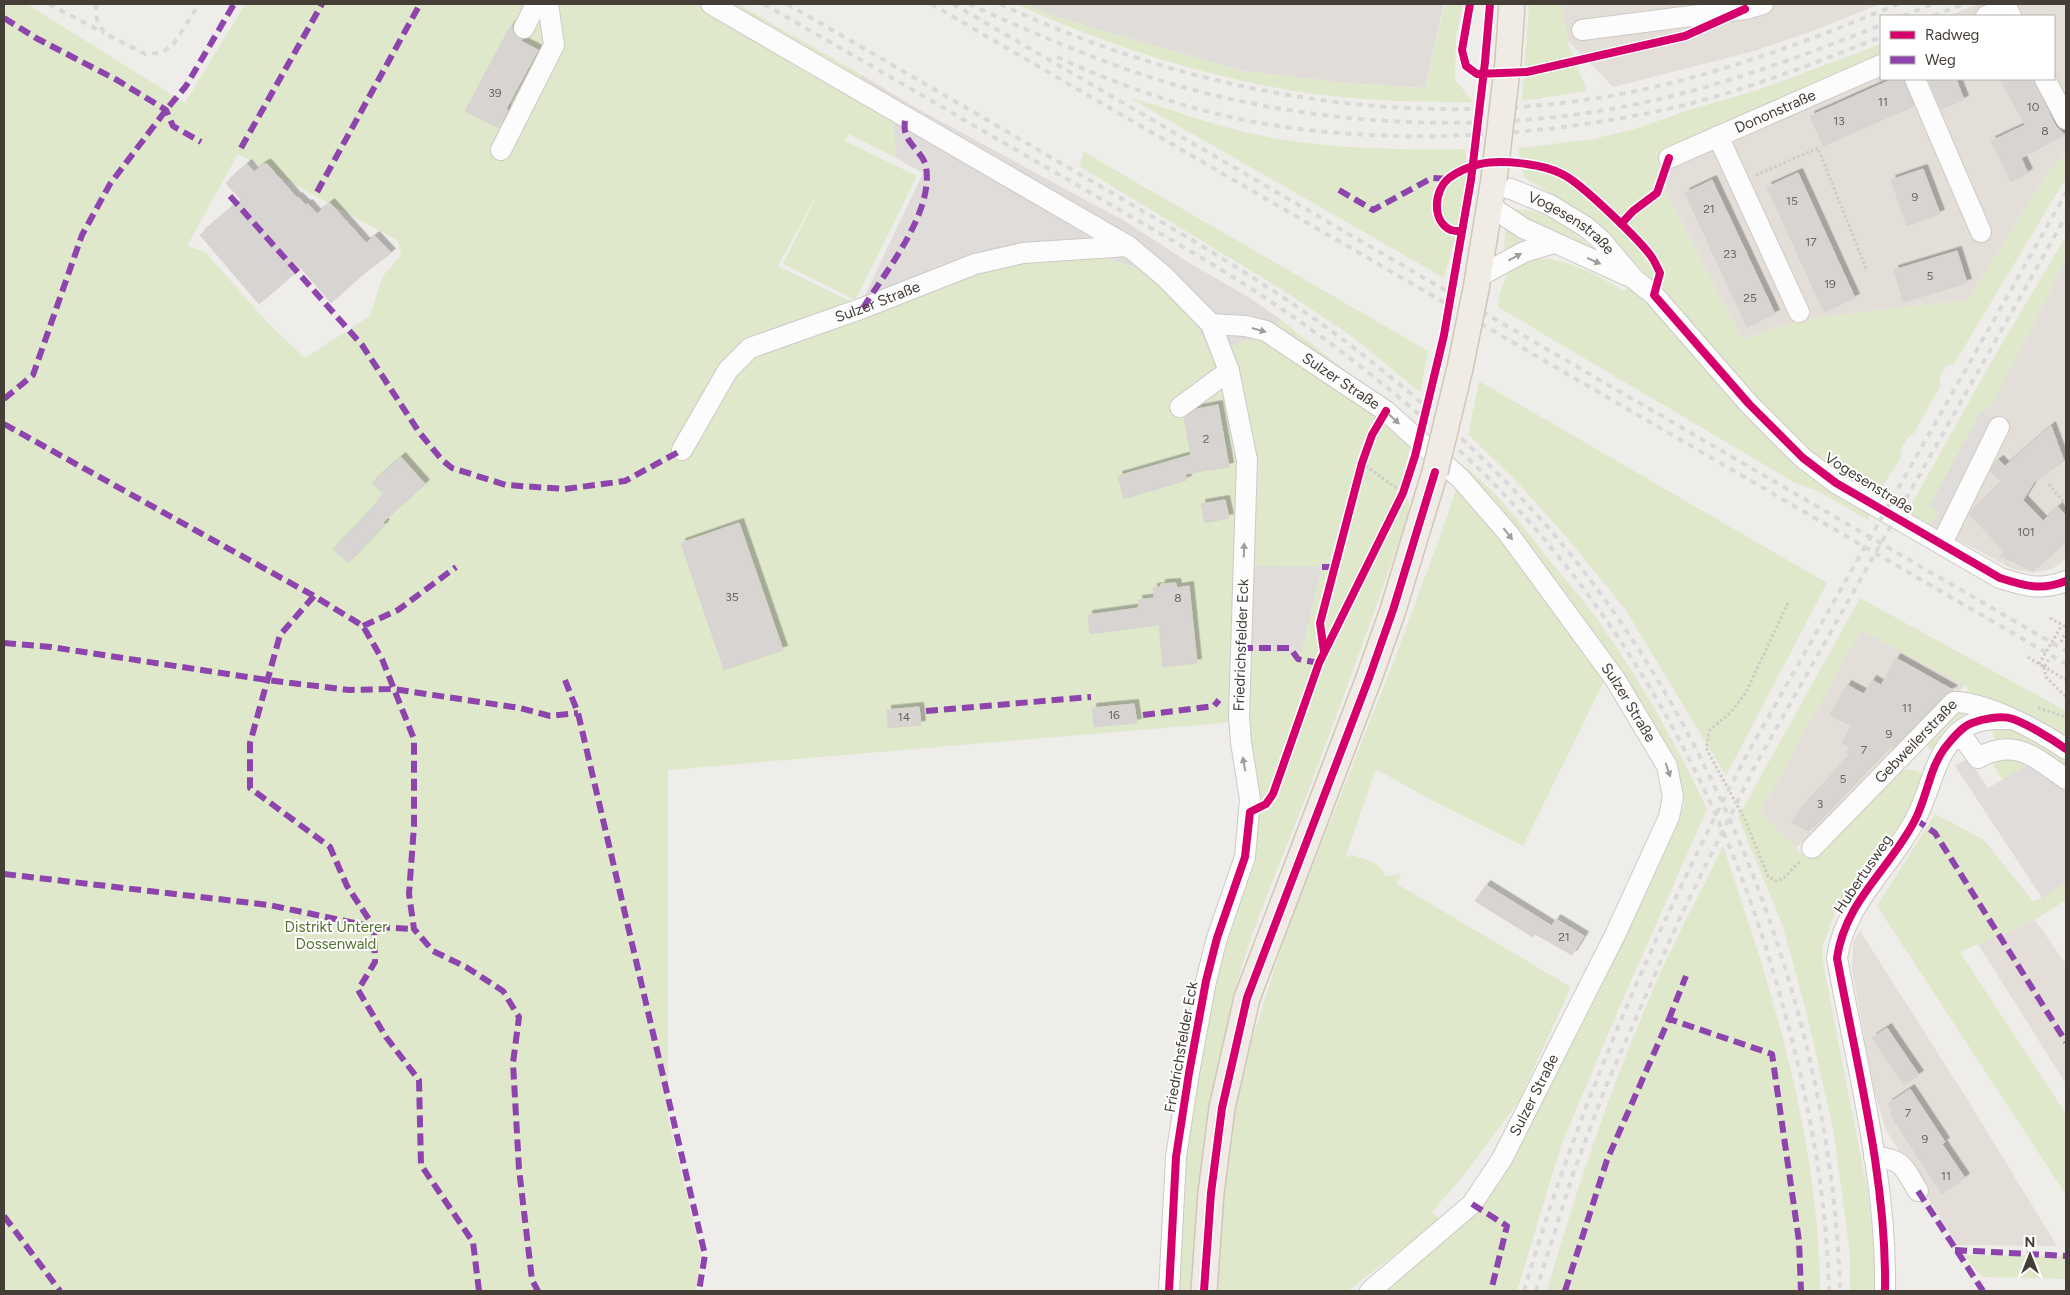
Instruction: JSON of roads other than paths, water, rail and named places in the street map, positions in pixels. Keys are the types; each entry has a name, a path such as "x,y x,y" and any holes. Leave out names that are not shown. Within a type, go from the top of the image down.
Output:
{"main road":[{"path":"1204,1291 1212,1193 1222,1108 1247,998 1369,678 1392,610 1435,472 1460,368 1477,283 1492,190 1508,62 1512,4"}],"street":[{"path":"524,28 536,4"},
{"path":"501,150 554,44 548,4"},
{"path":"711,4 1128,246 1164,276 1211,324"},
{"path":"1582,30 1745,9 1763,4"},
{"path":"1992,15 2008,12"},
{"name":"Dononstraße","path":"1668,158 1880,65"},
{"path":"1915,80 1981,232"},
{"path":"2046,80 2066,119"},
{"path":"1718,136 1799,312"},
{"name":"Vogesenstraße","path":"1492,190 1511,189 1570,215 1601,240 1634,279 1654,295 1749,404 1804,458 1836,483 2000,578 2022,585 2046,587 2066,581"},
{"name":"Vogesenstraße","path":"1492,190 1523,228 1634,279"},
{"name":"Vogesenstraße","path":"1477,283 1524,252 1554,243"},
{"name":"Sulzer Straße","path":"682,450 728,370 750,348 863,308 975,264 1023,253 1128,246"},
{"name":"Sulzer Straße","path":"1211,324 1246,326 1266,331 1386,411 1461,479 1508,533 1615,679 1667,766 1673,797 1669,817 1616,933 1502,1158 1472,1204 1370,1291"},
{"name":"Friedrichsfelder Eck","path":"1169,1291 1176,1157 1189,1072 1206,981 1217,938 1245,857 1250,812 1250,799 1240,742 1238,716 1247,460 1229,371 1211,324"},
{"path":"1180,407 1229,371"},
{"path":"1942,543 1998,427"},
{"name":"Gebweilerstraße","path":"1812,848 1954,702 1966,702 2012,718 2066,749"},
{"name":"Hubertusweg","path":"1885,1291 1885,1253 1880,1187 1837,958 1839,943 1849,915 1888,864 1915,819 1943,750 1959,732 1970,724 1988,718 2012,718"},
{"path":"1959,732 1978,758 1989,751 2003,748 2021,750 2035,757 2066,779"},
{"path":"1910,749 1935,768"},
{"path":"1874,1157 1890,1158 1901,1164 1918,1191"}],"railway":[{"path":"49,4 104,33"},
{"path":"96,4 97,20 104,33 145,54 161,53 173,45 199,4"},
{"path":"764,4 1184,247 1292,316 1399,397 1449,441 1497,487 1542,537 1584,590 1623,645 1659,703 1691,763 1720,824 1745,887 1767,951 1791,1035 1810,1119 1823,1205 1829,1291"},
{"path":"787,4 1160,221 1259,282 1323,325 1354,348 1446,424 1503,479 1557,538 1582,569 1637,647 1686,730 1729,819 1766,910 1796,1005 1818,1100 1833,1196 1840,1291"},
{"path":"931,4 2066,664"},
{"path":"953,4 2066,651"},
{"path":"969,4 1069,47 1120,67 1172,84 1230,99 1289,110 1349,118 1410,122 1471,123 1532,119 1592,112 1651,101 1710,86 1768,68 1880,25"},
{"path":"1000,4 1077,37 1155,64 1235,85 1317,99 1399,108 1481,109 1564,103 1646,89 1678,81 1774,52 1898,4"},
{"path":"1906,15 1933,4"},
{"path":"1936,15 1964,4"},
{"path":"1057,57 1135,89 1216,114 1244,120 1319,131 1367,135 1463,135 1560,127 1654,112 1741,89 1880,37"},
{"path":"1524,1291 1545,1222 1594,1086 1650,953 1712,822 1745,758 2066,193"},
{"path":"1536,1291 1574,1171 1606,1086 1682,913 1756,764 2066,216"}],"park label":[{"name":"Distrikt Unterer Dossenwald","path":"336,936"}]}
